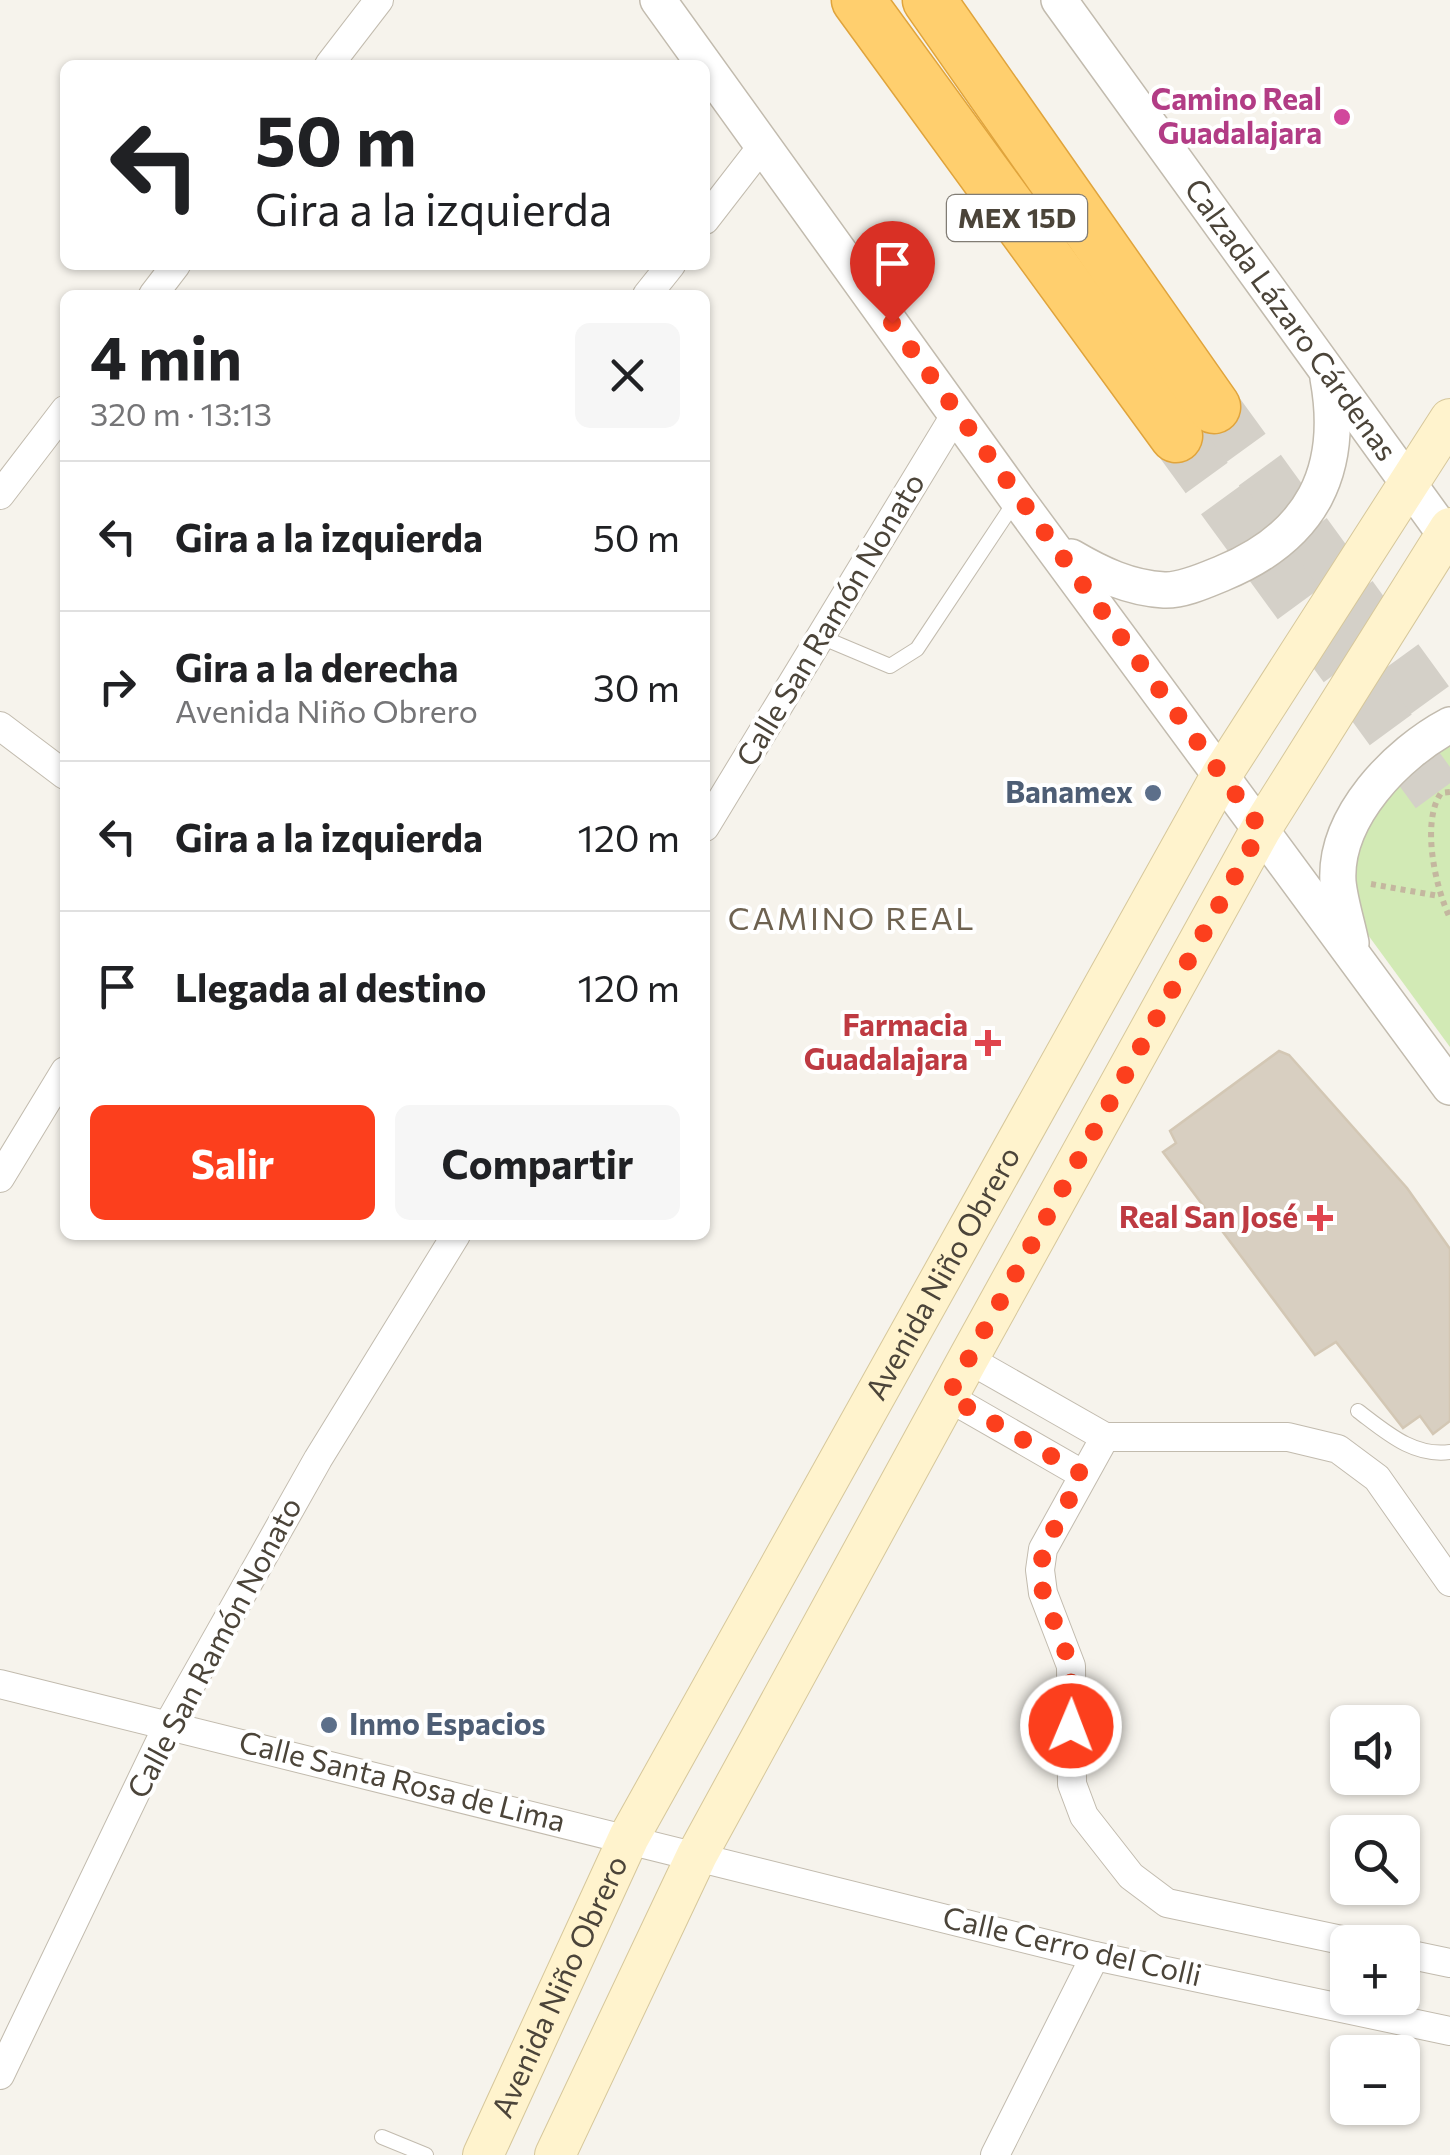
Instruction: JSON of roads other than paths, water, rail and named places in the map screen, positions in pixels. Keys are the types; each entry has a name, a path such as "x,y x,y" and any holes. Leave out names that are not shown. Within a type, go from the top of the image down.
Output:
{"highway":[{"name":"MEX 15D","path":"858,0 1195,422 930,0"}],"main road":[{"name":"Avenida Niño Obrero","path":"482,2155 629,1838 1222,774 1406,482 1450,420"},
{"path":"555,2155 696,1854 968,1359 1261,829 1448,535"}],"street":[{"path":"333,60 379,0"},
{"path":"658,0 701,60"},
{"name":"Calzada Lázaro Cárdenas","path":"1060,0 1448,535"},
{"path":"710,72 1016,499 1057,549 1450,1087"},
{"path":"710,214 763,145"},
{"path":"157,290 172,270"},
{"path":"1057,549 1109,579 1167,590 1255,560 1301,520 1330,466 1336,421 1327,372"},
{"name":"Calle San Ramón Nonato","path":"710,820 957,412"},
{"path":"0,494 60,416"},
{"path":"1353,954 1338,880 1356,811 1402,758 1450,725"},
{"path":"0,726 60,770"},
{"path":"0,1178 60,1079"},
{"name":"Calle San Ramón Nonato","path":"0,2074 168,1725 318,1458 453,1240"},
{"path":"968,1359 1104,1436 1288,1436 1338,1449 1377,1478 1450,1582"},
{"path":"948,1396 1082,1474"},
{"path":"1104,1436 1044,1549 1040,1570 1043,1593 1071,1666 1072,1784 1084,1816 1131,1876 1167,1904 1330,1938"},
{"name":"Calle Santa Rosa de Lima","path":"0,1684 696,1854"},
{"name":"Calle Cerro del Colli","path":"696,1854 1096,1956 1450,2032"},
{"path":"995,2155 1096,1956"},
{"path":"1420,1957 1450,1963"}],"lane":[{"path":"820,637 890,666 916,650 1016,499"},
{"path":"1358,1411 1400,1443 1434,1454 1450,1452"},
{"path":"382,2137 426,2155"}],"tunnel":[{"path":"1214,407 1450,732"},
{"path":"1176,436 1450,811"}],"place":[{"name":"Camino Real Guadalajara","path":"1342,117"},
{"name":"Banamex","path":"1153,793"},
{"name":"Farmacia Guadalajara","path":"988,1043"},
{"name":"Real San José","path":"1320,1218"},
{"name":"Inmo Espacios","path":"329,1725"}],"district":[{"name":"CAMINO REAL","path":"852,919"}]}
